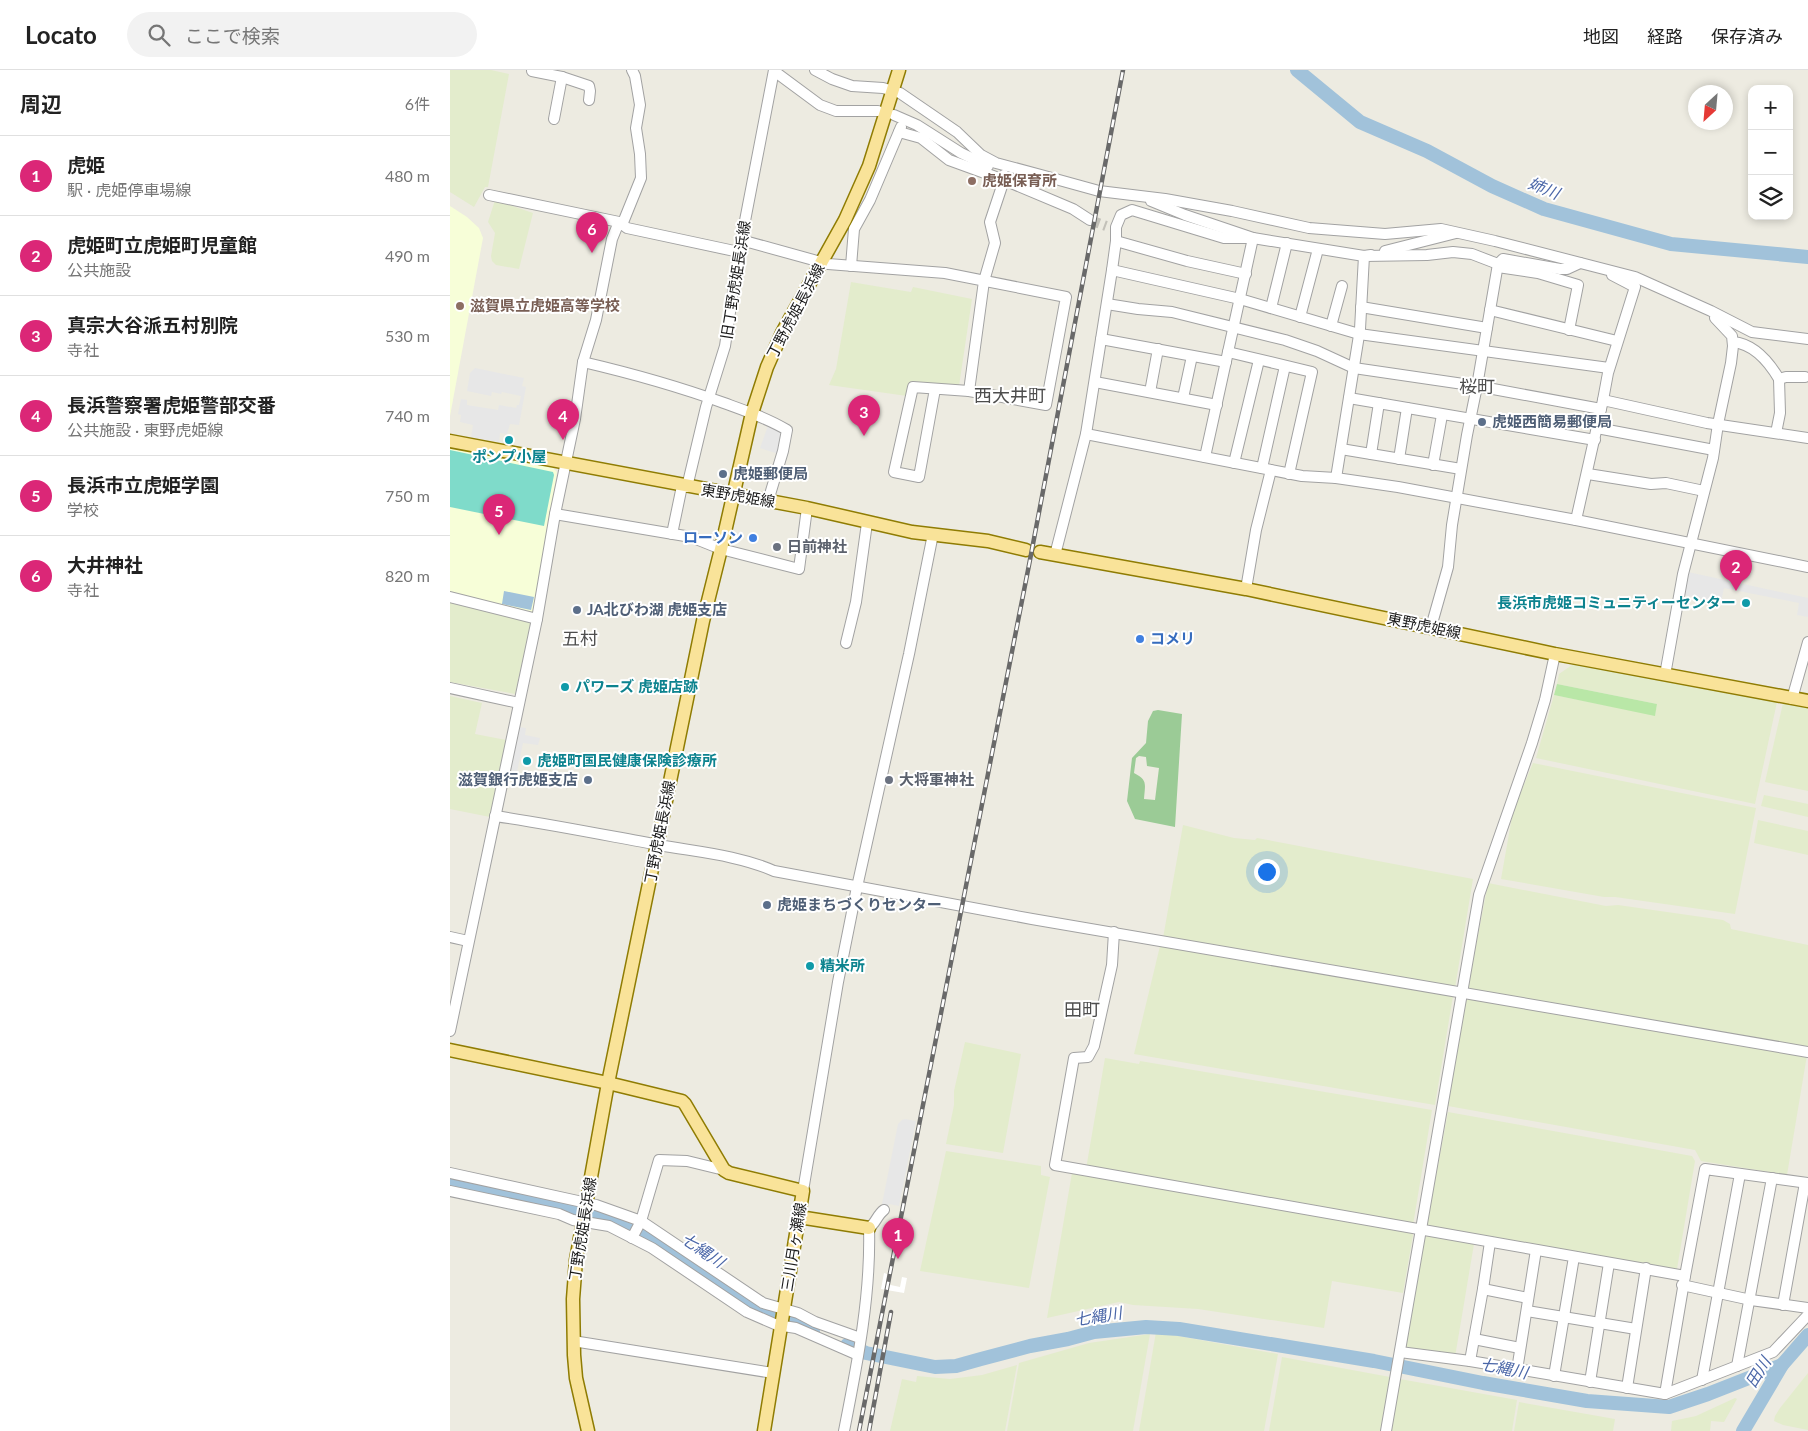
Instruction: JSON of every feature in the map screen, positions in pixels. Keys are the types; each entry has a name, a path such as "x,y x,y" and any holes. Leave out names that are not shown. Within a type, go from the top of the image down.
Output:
{"main road":[{"name":"丁野虎姫長浜線","path":"588,1431 576,1378 573,1341 573,1299 576,1260 608,1084 703,621 752,412 767,367 782,333 845,220 869,166 899,70"},
{"name":"東野虎姫線","path":"450,441 807,508 912,532 988,541 1026,550"},
{"name":"東野虎姫線","path":"1040,552 1246,589 1555,654 1808,701"},
{"path":"450,1050 682,1101 724,1170"},
{"name":"三川月ヶ瀬線","path":"724,1170 729,1173 803,1191 764,1431"},
{"path":"799,1217 869,1228"}],"street":[{"path":"532,70 589,86 589,100"},
{"path":"450,1031 537,619 555,514 567,464 582,362 596,320 612,239 621,224 641,178 636,128 640,105 632,70"},
{"path":"774,70 820,106 836,111 878,111"},
{"name":"旧丁野虎姫長浜線","path":"672,534 725,346 741,240 774,70"},
{"path":"816,70 832,79 852,86 894,87 957,132 981,155 996,163 1099,190 1232,211 1309,228 1385,234 1441,229 1458,232 1635,277 1707,309 1752,332 1808,339"},
{"path":"554,119 562,77"},
{"path":"850,266 854,229 870,200 899,132 899,118 917,126 961,153 1005,176 990,222 995,243 984,281 969,391"},
{"path":"899,132 921,138 949,160 1004,180 1073,209 1090,220"},
{"path":"961,153 970,146"},
{"path":"489,194 621,224 670,238 739,252"},
{"path":"1139,196 1185,215 1253,238"},
{"path":"1055,555 1086,434 1095,382 1116,240 1111,226 1121,215 1132,210 1224,238 1253,238 1364,256 1427,255 1453,252 1472,254 1498,266 1538,273 1578,285 1569,330"},
{"path":"1364,256 1458,232"},
{"path":"1206,457 1253,238"},
{"path":"741,240 821,262 945,274 1066,297 1046,406 969,391 913,387 894,472 919,477 935,389"},
{"path":"1116,240 1187,261 1246,274"},
{"path":"1271,308 1286,243"},
{"path":"1300,316 1318,248"},
{"path":"1336,478 1360,334 1364,256"},
{"path":"1431,627 1448,567 1452,525 1461,469 1498,266 1503,259 1567,269 1580,263"},
{"path":"1576,520 1588,474 1609,368 1635,287 1600,268"},
{"path":"1112,270 1240,299 1360,334 1609,368"},
{"path":"1331,326 1342,286"},
{"path":"1107,304 1172,312 1285,340 1317,351 1354,368 1808,438"},
{"path":"1361,307 1487,328"},
{"path":"1664,675 1690,542 1714,450 1733,342 1732,336 1707,309"},
{"path":"1490,310 1617,341"},
{"path":"1102,339 1192,356 1259,360 1312,372 1289,474"},
{"path":"1733,342 1741,343 1763,357 1779,379 1780,413 1776,433"},
{"path":"1150,392 1158,350"},
{"path":"1183,398 1192,356"},
{"path":"1234,463 1259,360"},
{"path":"582,362 627,373 752,412 787,430 768,502"},
{"path":"1246,589 1266,469 1286,366"},
{"path":"1779,379 1805,377"},
{"path":"1095,382 1217,405"},
{"path":"1349,398 1595,440"},
{"path":"1371,454 1379,403"},
{"path":"1398,459 1407,408"},
{"path":"1433,465 1442,415"},
{"path":"1597,428 1714,450"},
{"path":"1086,434 1289,474 1336,478 1398,487 1690,542 1808,567"},
{"path":"1341,449 1461,469"},
{"path":"1588,474 1651,484 1666,483 1704,491"},
{"path":"555,514 691,537 721,549 799,569 807,508"},
{"path":"846,643 856,602 867,523"},
{"path":"803,1191 838,982 933,534"},
{"path":"450,598 537,619"},
{"path":"1792,699 1808,642"},
{"path":"1386,1431 1479,896 1532,743 1555,654"},
{"path":"450,688 519,703"},
{"path":"495,816 572,828 737,859 774,871 1032,919 1808,1052"},
{"path":"1114,932 1112,965 1094,1046 1088,1057 1074,1058 1054,1165 1574,1257 1646,1268 1718,1294 1808,1308"},
{"path":"450,937 468,941"},
{"path":"632,1238 641,1221 659,1160 687,1161 724,1170"},
{"path":"1665,1394 1705,1169 1806,1183 1783,1305"},
{"path":"450,1173 587,1204 641,1221 763,1303 860,1338"},
{"path":"1702,1380 1740,1174"},
{"path":"1737,1366 1751,1300 1772,1178"},
{"path":"450,1191 609,1226 660,1253 747,1312 781,1325 796,1328 858,1355"},
{"path":"844,1431 858,1355 870,1259 869,1228 874,1225 877,1216 884,1210"},
{"path":"1470,1361 1490,1242"},
{"path":"1517,1370 1536,1250"},
{"path":"1554,1376 1574,1257"},
{"path":"1590,1382 1610,1263"},
{"path":"1627,1388 1646,1268"},
{"path":"1483,1289 1528,1298"},
{"path":"1527,1311 1636,1329"},
{"path":"1400,1353 1470,1361 1665,1394 1773,1352 1808,1315"},
{"path":"1474,1339 1520,1348"},
{"path":"573,1341 773,1373"}],"shaded area":[{"path":"450,70 491,70 509,74 488,187 485,187 474,207 450,192"},
{"path":"495,200 533,213 519,269 496,265 492,261 491,256 495,233 488,222"},
{"name":"滋賀県立虎姫高等学校","path":"450,206 467,217 479,228 483,238 450,416"},
{"path":"851,282 911,292 913,287 972,299 959,386 911,381 907,396 829,385 836,369"},
{"path":"475,368 524,378 522,386 526,387 519,425 510,424 507,434 500,433 499,442 471,437 473,425 460,422 461,415 458,414 461,399 467,400 467,405 498,410 499,405 516,408 519,405 521,396 492,392 491,396 467,391 470,373"},
{"path":"770,420 787,430 782,455 760,448"},
{"path":"450,446 550,465 557,472 534,614 450,596"},
{"path":"450,450 553,472 544,526 450,507"},
{"path":"1688,572 1808,598 1808,617 1797,615 1799,603 1724,588 1721,602 1684,595"},
{"path":"504,591 534,597 531,610 502,604"},
{"path":"450,601 531,622 515,694 450,682"},
{"path":"1575,663 1777,702 1755,804 1536,758 1554,695 1655,715 1657,704 1557,684 1559,674"},
{"path":"450,696 482,703 475,734 506,740 490,817 450,809"},
{"path":"1783,703 1808,708 1808,791 1765,782"},
{"path":"519,727 526,728 525,735 540,738 538,745 523,743 517,772 509,770"},
{"path":"1533,763 1756,808 1735,914 1604,897 1501,879 1513,811"},
{"path":"1764,795 1808,804 1808,817 1761,806"},
{"path":"1758,820 1808,831 1808,855 1754,843"},
{"path":"1183,825 1234,838 1255,840 1257,838 1473,879 1455,988 1163,938"},
{"path":"1488,883 1606,906 1618,905 1723,920 1730,924 1731,929 1808,945 1808,1049 1470,991 1468,988"},
{"path":"1160,946 1453,996 1435,1105 1134,1054"},
{"path":"1470,998 1807,1055 1787,1175 1701,1161 1695,1150 1448,1106 1466,1001"},
{"path":"965,1042 1021,1054 1003,1153 946,1144 954,1105 954,1091"},
{"path":"1105,1058 1139,1064 1140,1061 1432,1110 1413,1225 1086,1169"},
{"path":"1448,1112 1692,1156 1695,1161 1677,1269 1428,1227"},
{"path":"905,1119 916,1121 899,1206 889,1204 887,1210 881,1209 898,1124"},
{"path":"946,1151 1041,1166 1041,1175 1050,1177 1029,1288 920,1271"},
{"path":"1072,1173 1411,1231 1413,1235 1403,1293 1332,1281 1324,1328 1198,1309 1133,1305 1119,1302 1047,1318"},
{"path":"1427,1236 1474,1244 1455,1357 1410,1351 1406,1347 1424,1239"},
{"path":"1156,1332 1278,1354 1264,1431 1139,1431"},
{"path":"1150,1334 1133,1431 1007,1431 1019,1363 1089,1343"},
{"path":"1282,1357 1390,1377 1380,1431 1269,1431"},
{"path":"1017,1365 1005,1431 890,1431 902,1379 916,1382 917,1376 950,1379 982,1375"},
{"path":"1808,1373 1808,1430 1783,1425 1774,1421 1780,1408"},
{"path":"1400,1379 1517,1400 1512,1431 1391,1431"},
{"path":"1735,1398 1737,1399 1724,1422 1711,1421 1710,1431 1671,1431 1672,1421 1696,1416"},
{"path":"1519,1402 1615,1419 1613,1431 1514,1431"}],"green space":[{"path":"1557,684 1657,704 1655,716 1554,695"},
{"path":"1158,710 1182,714 1175,827 1135,819 1127,801 1132,758 1146,743 1148,721 1153,711","holes":["1139,756 1146,757 1147,766 1159,768 1155,800 1144,799 1144,780 1134,773 1136,758"]}],"pier":[{"path":"884,1273 887,1274 886,1284 900,1287 902,1277 907,1278 904,1293 881,1289"}],"waterway":[{"name":"姉川","path":"1297,70 1360,122 1427,151 1492,186 1544,209 1671,244 1808,257"},
{"name":"七縄川","path":"450,1182 603,1215 654,1239 760,1309 791,1320 813,1332"},
{"name":"七縄川","path":"847,1345 866,1353 935,1367 956,1366 1030,1346 1094,1332 1146,1327 1179,1329 1374,1361 1483,1383 1587,1401 1669,1407 1782,1365"},
{"name":"田川","path":"1743,1431 1782,1365 1808,1335"}],"tunnel":[{"path":"1090,220 1106,226"}],"railway":[{"path":"859,1431 1029,565 1123,70"},
{"path":"869,1431 891,1312"}],"place":[{"name":"虎姫保育所","path":"972,181"},
{"name":"大井神社","path":"592,253"},
{"name":"滋賀県立虎姫高等学校","path":"460,306"},
{"name":"虎姫西簡易郵便局","path":"1482,422"},
{"name":"真宗大谷派五村別院","path":"864,436"},
{"name":"ポンプ小屋","path":"509,440"},
{"name":"長浜警察署虎姫警部交番","path":"563,440"},
{"name":"虎姫郵便局","path":"723,474"},
{"name":"長浜市立虎姫学園","path":"499,535"},
{"name":"ローソン","path":"753,538"},
{"name":"日前神社","path":"777,547"},
{"name":"虎姫町立虎姫町児童館","path":"1736,591"},
{"name":"長浜市虎姫コミュニティーセンター","path":"1746,603"},
{"name":"JA北びわ湖 虎姫支店","path":"577,610"},
{"name":"コメリ","path":"1140,639"},
{"name":"パワーズ 虎姫店跡","path":"565,687"},
{"name":"虎姫町国民健康保険診療所","path":"527,761"},
{"name":"滋賀銀行虎姫支店","path":"588,780"},
{"name":"大将軍神社","path":"889,780"},
{"name":"虎姫まちづくりセンター","path":"767,905"},
{"name":"精米所","path":"810,966"},
{"name":"虎姫","path":"898,1259"}],"district":[{"name":"桜町","path":"1477,387"},
{"name":"西大井町","path":"1010,396"},
{"name":"五村","path":"580,639"},
{"name":"田町","path":"1082,1010"}]}
